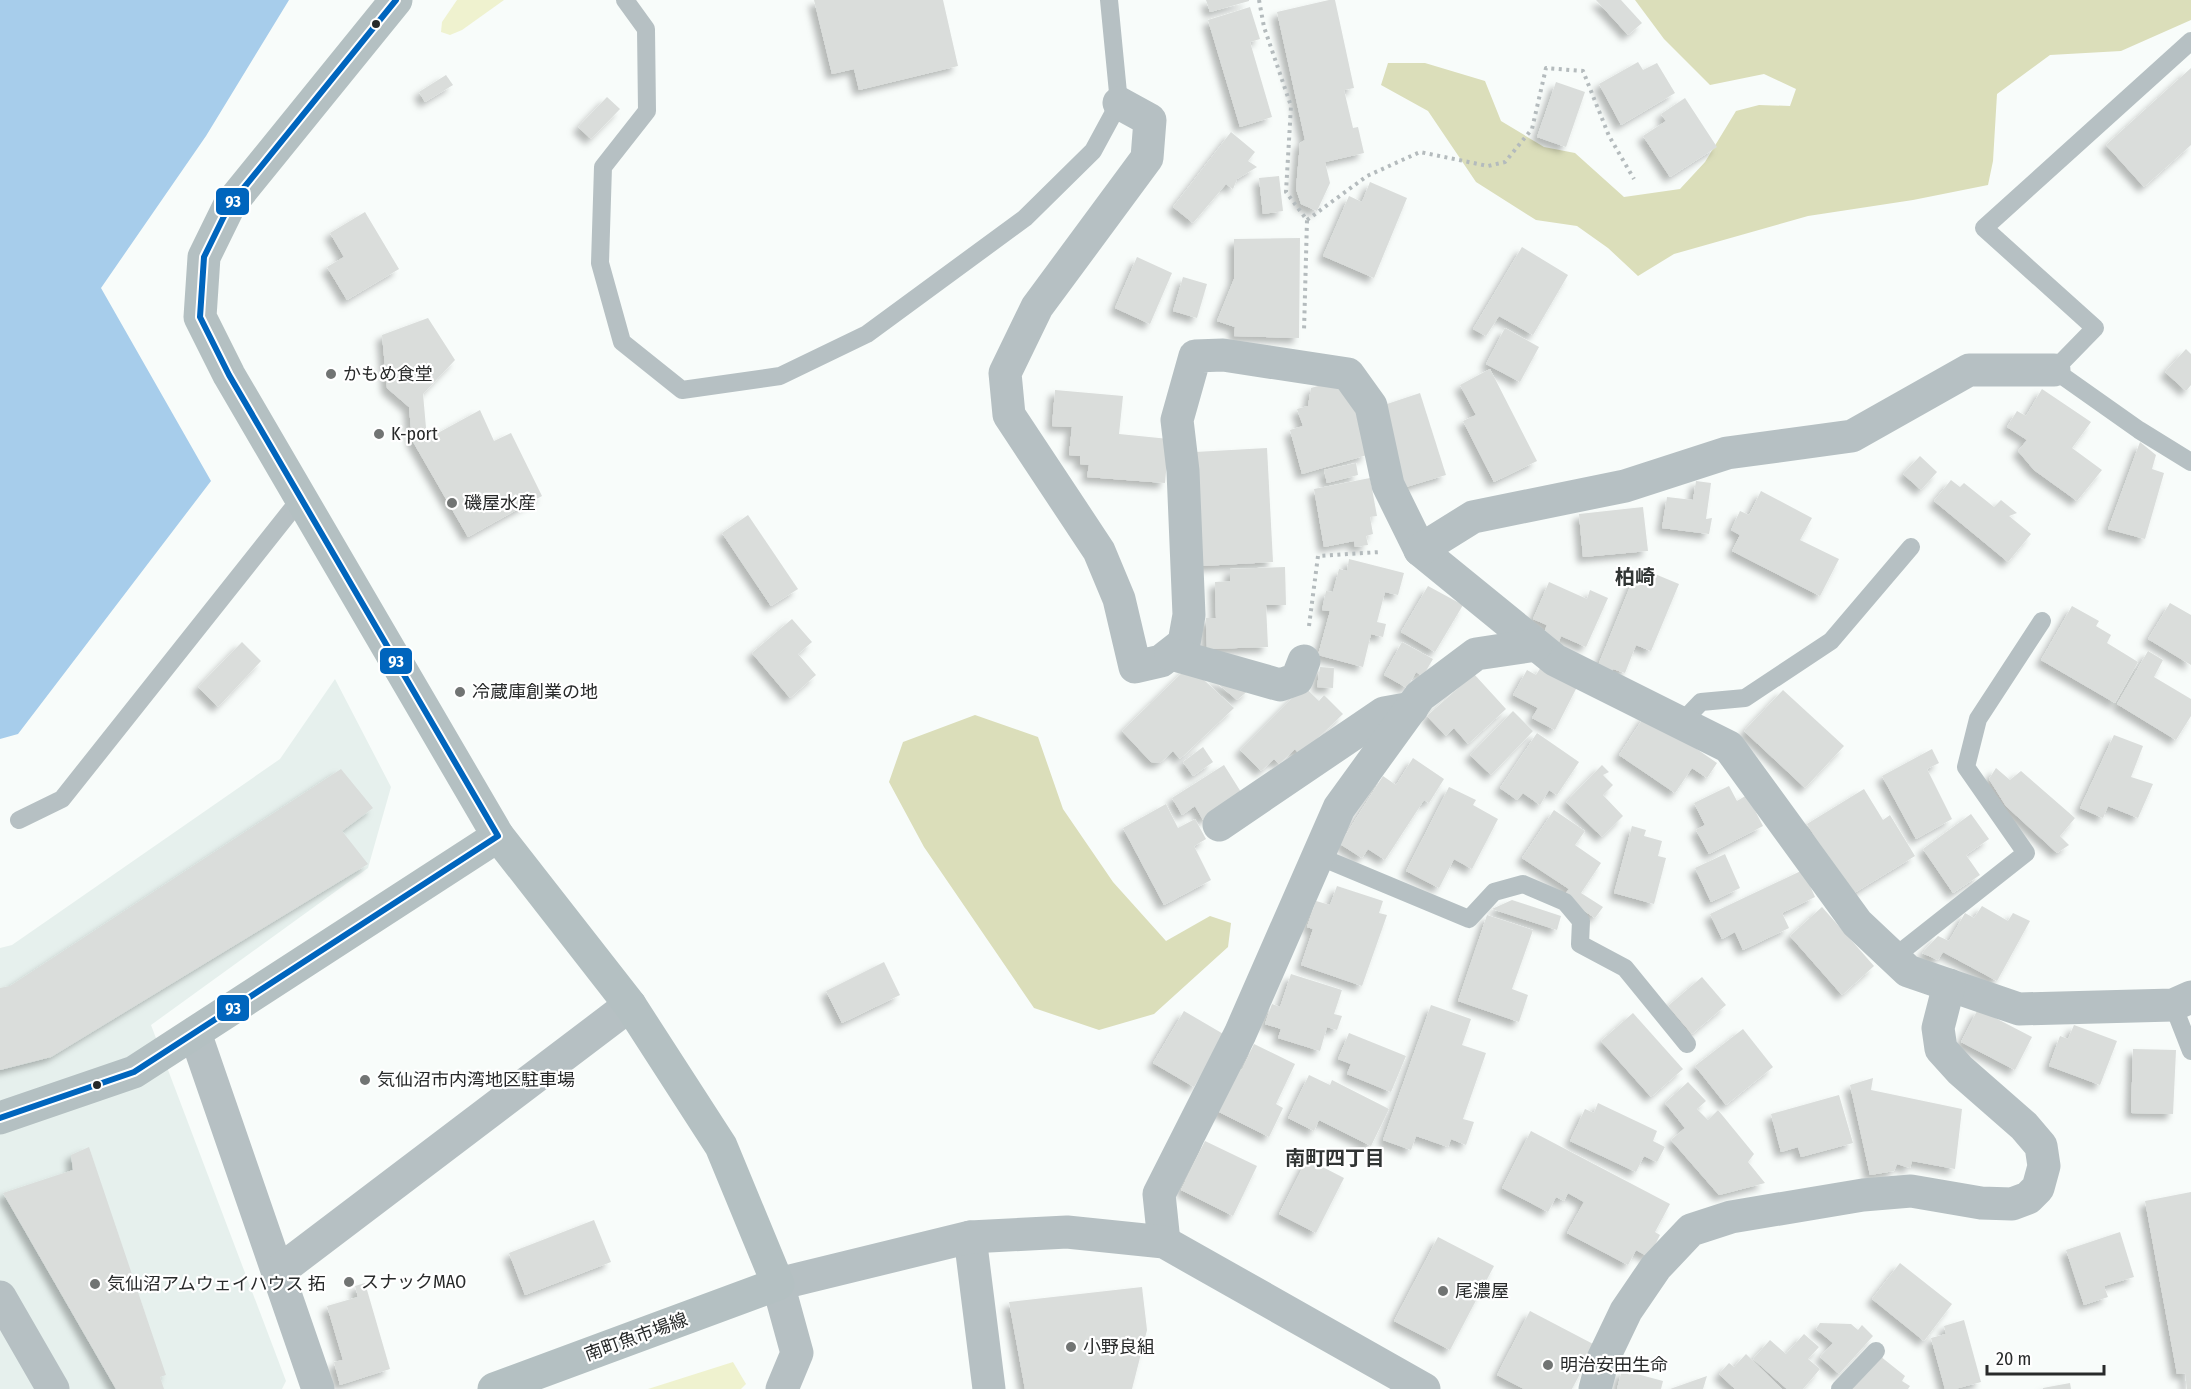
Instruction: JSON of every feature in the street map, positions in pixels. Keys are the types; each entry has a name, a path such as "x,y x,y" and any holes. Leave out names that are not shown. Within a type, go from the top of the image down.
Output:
{"street":[{"path":"396,0 229,206 204,257 200,317 229,375 498,836 630,1005 721,1146 778,1284 797,1353 782,1389"},
{"path":"1119,103 1150,120 1147,158 1037,307 1005,373 1009,415 1099,551 1119,600 1135,667 1161,661 1184,643 1189,615 1183,471 1177,420 1195,356 1223,355 1348,374 1371,406 1388,484 1420,550 1555,660 1729,747 1857,923 1908,972 2019,1009 2182,1001"},
{"path":"1420,550 1473,517 1625,486 1727,453 1852,436 1969,370 2054,370"},
{"path":"1164,1242 1159,1194 1240,1034 1340,808 1420,696 1476,654 1536,645"},
{"path":"1171,654 1280,685 1297,679 1304,661"},
{"path":"1219,825 1384,713 1412,708"},
{"path":"0,1118 134,1072 498,836"},
{"path":"1595,1389 1603,1359 1626,1311 1656,1267 1691,1230 1731,1217 1863,1196 1911,1191 1981,1203 2012,1204 2028,1197 2038,1188 2044,1166 2041,1146 2024,1126 1960,1070 1941,1049 1938,1028 1949,986"},
{"path":"278,1272 630,1005"},
{"path":"195,1033 318,1389"},
{"path":"778,1284 970,1237 1067,1232 1164,1242 1424,1389"},
{"path":"970,1237 989,1389"},
{"name":"南町魚市場線","path":"494,1389 778,1284"},
{"path":"0,1297 53,1389"}],"lane":[{"path":"625,0 646,29 647,111 603,167 600,263 622,342 682,390 780,376 867,334 1025,218 1093,151 1119,103 1109,0"},
{"path":"2191,41 1984,228 2095,328 2054,370 2139,430 2191,462"},
{"path":"19,820 62,799 301,498"},
{"path":"1681,723 1701,702 1745,698 1831,641 1911,547"},
{"path":"1893,958 2026,853 1966,767 1978,719 2042,621"},
{"path":"1318,856 1469,919 1494,892 1523,884 1565,902 1581,921 1580,944 1625,968 1687,1044"},
{"path":"2182,1001 2191,1051"},
{"path":"1840,1389 1876,1350"}],"path":[{"path":"1259,0 1264,27 1291,106 1286,192 1307,220 1304,368"},
{"path":"1307,220 1367,176 1420,152 1488,166 1505,162 1532,129 1546,68 1583,70 1609,136 1634,179"},
{"path":"1304,661 1317,556 1420,550"}],"shaded area":[{"path":"335,679 391,787 368,868 151,1025 286,1381 282,1389 0,1389 0,948 12,945 280,759"}],"green space":[{"path":"457,0 504,0 462,30 450,35 441,32 442,22"},
{"path":"1635,0 2191,0 2191,20 2121,51 2050,55 1997,94 1993,161 1988,185 1913,200 1808,216 1674,254 1638,276 1608,248 1577,226 1536,220 1476,182 1428,111 1381,85 1388,63 1425,63 1485,81 1501,121 1544,147 1575,153 1624,197 1680,189 1705,162 1736,111 1759,105 1790,106 1796,89 1764,74 1710,85 1664,39"},
{"path":"975,715 1038,737 1063,809 1113,882 1166,941 1210,916 1231,923 1228,947 1154,1014 1099,1030 1034,1008 924,847 889,782 903,742"},
{"path":"733,1362 746,1384 741,1389 648,1389"}],"water":[{"path":"0,0 289,0 206,136 101,288 211,481 18,734 0,739"}],"building":[{"path":"814,0 943,0 958,66 859,90 854,69 832,74"},
{"path":"1206,0 1249,0 1249,1 1210,12"},
{"path":"1335,0 1354,88 1344,90 1353,128 1358,127 1364,153 1325,162 1330,183 1317,211 1301,204 1296,189 1300,143 1305,140 1277,12"},
{"path":"1596,0 1621,0 1642,23 1628,35"},
{"path":"1250,7 1260,39 1250,42 1272,117 1240,127 1208,20"},
{"path":"1638,62 1643,70 1657,63 1675,93 1621,125 1599,84"},
{"path":"2191,68 2191,145 2144,187 2106,145"},
{"path":"446,75 453,85 425,102 419,92"},
{"path":"1556,82 1585,92 1566,147 1537,137"},
{"path":"607,97 620,109 591,139 578,127"},
{"path":"1685,98 1717,147 1670,177 1643,136 1666,121 1661,114"},
{"path":"1231,132 1255,152 1248,161 1257,167 1237,179 1233,189 1226,184 1193,223 1173,207"},
{"path":"1279,176 1283,211 1263,214 1259,178"},
{"path":"1370,182 1407,198 1374,278 1323,256 1349,196 1362,202"},
{"path":"365,212 399,269 347,300 327,267 344,257 330,233"},
{"path":"1300,238 1299,338 1234,336 1235,327 1217,321 1234,279 1234,239"},
{"path":"1522,247 1568,275 1533,335 1499,316 1486,336 1473,329"},
{"path":"1137,257 1172,273 1150,324 1115,308"},
{"path":"1183,277 1207,284 1197,318 1173,311"},
{"path":"428,318 455,360 423,394 427,439 480,410 494,441 511,433 542,496 468,537 412,440 409,407 387,388 382,335"},
{"path":"1505,328 1539,347 1520,382 1486,364"},
{"path":"2186,349 2191,354 2191,385 2186,391 2165,372"},
{"path":"1490,369 1537,461 1494,482 1463,421 1476,415 1460,385"},
{"path":"1339,380 1349,386 1367,455 1302,474 1290,430 1303,426 1297,409 1308,406 1311,388"},
{"path":"2042,389 2091,422 2072,448 2102,470 2077,501 2034,470 2018,451 2027,440 2007,427 2017,411 2026,416"},
{"path":"1055,390 1123,396 1119,434 1169,439 1165,483 1087,477 1089,465 1080,464 1080,456 1069,455 1072,427 1052,426"},
{"path":"1420,393 1446,475 1406,487 1381,406"},
{"path":"2140,442 2156,455 2152,469 2164,473 2145,539 2108,529"},
{"path":"1267,448 1273,562 1202,566 1195,452"},
{"path":"1920,456 1937,472 1921,490 1903,474"},
{"path":"1356,463 1358,475 1327,483 1324,470"},
{"path":"1370,478 1377,516 1370,517 1373,534 1366,536 1368,545 1355,547 1354,541 1324,547 1314,489"},
{"path":"1951,480 1960,487 1964,483 1994,507 2001,500 2017,513 2009,516 2031,534 2008,562 1934,501"},
{"path":"1696,481 1711,483 1706,519 1712,518 1709,534 1662,528 1667,497 1693,500"},
{"path":"1761,491 1812,518 1800,540 1839,559 1820,596 1732,551 1740,535 1731,530 1740,511 1749,515"},
{"path":"1643,507 1648,551 1583,557 1579,514"},
{"path":"748,515 798,589 771,606 722,533"},
{"path":"1349,559 1404,573 1398,595 1385,592 1377,622 1386,624 1383,637 1371,634 1363,667 1318,655 1330,611 1322,610 1326,591 1333,592 1339,569 1347,571"},
{"path":"1285,567 1286,605 1266,605 1268,647 1207,649 1206,618 1216,618 1215,582 1230,581 1230,569"},
{"path":"1638,567 1679,584 1651,651 1636,645 1625,673 1613,669 1611,674 1597,668"},
{"path":"1549,582 1587,599 1590,590 1608,598 1586,647 1561,636 1558,644 1542,637 1547,625 1533,619"},
{"path":"1428,586 1463,605 1435,652 1401,632"},
{"path":"2170,603 2191,615 2191,665 2148,639"},
{"path":"2072,606 2099,621 2096,626 2111,635 2107,643 2138,662 2115,703 2041,660"},
{"path":"792,619 812,642 798,654 816,675 790,698 752,653"},
{"path":"242,642 261,661 218,707 198,687"},
{"path":"1402,642 1433,659 1423,676 1416,672 1407,688 1384,675"},
{"path":"2148,651 2163,660 2154,677 2191,699 2191,716 2176,740 2117,704"},
{"path":"1189,666 1234,708 1180,759 1173,751 1160,763 1151,762 1122,731"},
{"path":"1320,667 1334,668 1333,688 1317,687"},
{"path":"1541,667 1577,687 1555,730 1532,718 1538,708 1513,695 1527,670 1536,675"},
{"path":"1474,674 1506,709 1468,744 1454,728 1446,736 1427,716"},
{"path":"1210,677 1250,689 1237,700"},
{"path":"1304,686 1319,701 1324,695 1343,714 1300,755 1295,749 1279,764 1274,759 1261,771 1240,750"},
{"path":"1783,690 1844,746 1805,788 1744,731"},
{"path":"1513,711 1533,731 1491,775 1470,755"},
{"path":"1646,714 1717,763 1707,778 1692,768 1675,793 1619,755"},
{"path":"1537,733 1579,762 1557,795 1549,790 1540,805 1523,793 1517,800 1500,788"},
{"path":"2114,735 2143,746 2131,777 2153,784 2138,818 2108,806 2103,818 2080,808"},
{"path":"1203,747 1213,762 1193,776 1183,762"},
{"path":"1932,749 1939,763 1927,769 1952,819 1916,839 1882,776"},
{"path":"1413,758 1444,779 1429,803 1424,800 1385,860 1368,849 1362,858 1340,844 1383,776 1396,785"},
{"path":"1224,765 1246,800 1217,811 1203,820 1195,806 1182,815 1172,798"},
{"path":"1602,765 1609,772 1603,775 1613,785 1603,795 1623,816 1602,837 1566,802"},
{"path":"1996,768 2010,780 2021,771 2075,818 2060,836 2069,845 2057,853 2006,806 1989,779"},
{"path":"341,769 373,808 342,831 368,864 51,1057 0,1070 0,988 10,986"},
{"path":"1729,786 1737,801 1747,795 1763,826 1709,854 1696,830 1705,825 1694,803"},
{"path":"1449,787 1476,800 1473,805 1498,819 1472,869 1454,859 1439,888 1406,871"},
{"path":"1864,789 1883,820 1890,815 1915,856 1851,895 1807,824"},
{"path":"1166,804 1178,828 1195,819 1206,839 1194,846 1211,880 1164,905 1123,828"},
{"path":"1554,810 1585,831 1575,845 1601,863 1581,893 1603,907 1595,918 1563,897 1569,889 1522,858"},
{"path":"1971,814 1989,839 1966,855 1980,875 1953,893 1923,849"},
{"path":"1632,826 1646,830 1644,836 1662,841 1658,856 1666,858 1654,904 1614,893"},
{"path":"1725,854 1740,888 1711,902 1695,868"},
{"path":"1803,870 1815,897 1782,913 1789,928 1743,950 1735,932 1722,939 1710,914"},
{"path":"1337,886 1383,901 1379,913 1387,915 1362,986 1301,965 1313,929 1307,927 1316,901 1330,905"},
{"path":"1512,900 1561,916 1557,930 1492,909"},
{"path":"1982,906 2008,921 2013,913 2030,921 1997,981 1943,952 1938,960 1922,953 1938,936 1949,941 1965,913 1974,918"},
{"path":"1822,907 1874,966 1842,995 1790,936"},
{"path":"1487,915 1533,930 1512,989 1528,995 1519,1022 1458,1001"},
{"path":"884,962 900,995 842,1023 826,991"},
{"path":"1291,974 1342,990 1334,1014 1342,1016 1337,1030 1327,1027 1320,1051 1278,1038 1281,1029 1265,1024 1272,1004 1280,1007"},
{"path":"1702,977 1726,1005 1692,1034 1668,1006"},
{"path":"1431,1005 1471,1019 1462,1045 1486,1053 1463,1119 1474,1122 1466,1145 1451,1139 1448,1147 1416,1136 1411,1150 1383,1140"},
{"path":"1978,1009 2032,1037 2015,1070 1961,1042"},
{"path":"1184,1011 1225,1035 1194,1087 1153,1063"},
{"path":"1633,1013 1683,1069 1651,1097 1601,1041"},
{"path":"2074,1025 2117,1041 2100,1085 2049,1066 2060,1036 2068,1039"},
{"path":"1743,1029 1773,1067 1726,1105 1695,1066"},
{"path":"1349,1033 1406,1056 1391,1092 1347,1074 1351,1064 1338,1059"},
{"path":"1254,1044 1295,1064 1276,1104 1283,1108 1269,1137 1217,1111 1238,1067 1242,1070"},
{"path":"2133,1049 2176,1050 2173,1114 2131,1113"},
{"path":"1309,1075 1330,1085 1332,1080 1389,1109 1371,1146 1319,1120 1314,1131 1288,1118"},
{"path":"1873,1078 1871,1090 1962,1109 1955,1169 1912,1161 1910,1168 1897,1164 1894,1171 1870,1175 1850,1085"},
{"path":"1688,1082 1706,1101 1697,1109 1708,1120 1718,1110 1754,1154 1748,1162 1765,1183 1719,1195 1671,1140 1685,1128 1665,1103"},
{"path":"1839,1095 1853,1143 1801,1157 1798,1147 1781,1152 1771,1114"},
{"path":"1598,1103 1657,1131 1653,1141 1665,1147 1657,1162 1644,1156 1636,1172 1570,1141 1585,1109 1594,1113"},
{"path":"1531,1131 1670,1204 1655,1232 1660,1235 1649,1257 1636,1250 1628,1265 1567,1233 1584,1202 1568,1193 1564,1201 1556,1197 1548,1212 1502,1188"},
{"path":"1205,1141 1257,1166 1233,1216 1181,1190"},
{"name":"気仙沼アムウェイハウス 拓","path":"89,1147 166,1375 160,1377 164,1389 116,1389 3,1193 73,1170 71,1155"},
{"path":"1307,1159 1344,1178 1316,1233 1279,1214"},
{"path":"2191,1192 2191,1389 2187,1389 2185,1373 2177,1374 2145,1201"},
{"path":"594,1220 611,1262 525,1295 509,1253"},
{"path":"2120,1232 2134,1277 2104,1286 2108,1297 2084,1305 2066,1250"},
{"path":"1438,1237 1494,1266 1450,1350 1394,1321"},
{"path":"1900,1263 1952,1304 1924,1341 1872,1299"},
{"path":"365,1283 390,1369 340,1385 334,1362 343,1360 327,1306 358,1297 355,1286"},
{"path":"1142,1287 1147,1330 1132,1389 1025,1389 1009,1302"},
{"path":"1530,1311 1595,1345 1572,1389 1524,1389 1497,1375"},
{"path":"1964,1320 1981,1382 1955,1389 1945,1389 1931,1338 1946,1334 1944,1326"},
{"path":"1820,1323 1851,1324 1858,1330 1862,1325 1873,1336 1839,1374 1820,1357 1833,1343 1816,1329"},
{"path":"1804,1334 1819,1347 1808,1359 1820,1369 1803,1389 1787,1389 1753,1359 1770,1340 1786,1354"},
{"path":"1746,1354 1782,1389 1735,1389 1719,1374 1729,1363 1734,1367"},
{"path":"1880,1356 1905,1376 1902,1381 1910,1386 1908,1389 1850,1389"},
{"path":"1622,1370 1663,1381 1661,1389 1617,1389"},
{"path":"1707,1376 1703,1389 1670,1389"},
{"path":"2070,1383 2071,1389 2043,1389 2043,1388"}],"transit line":[{"name":"93","path":"0,1118 134,1072 498,836 229,375 200,317 204,257 229,206 396,0"}],"place":[{"name":"かもめ食堂","path":"331,374"},
{"name":"K-port","path":"379,434"},
{"name":"磯屋水産","path":"452,503"},
{"name":"冷蔵庫創業の地","path":"460,692"},
{"name":"気仙沼市内湾地区駐車場","path":"365,1080"},
{"name":"スナックMAO","path":"349,1282"},
{"name":"気仙沼アムウェイハウス 拓","path":"95,1284"},
{"name":"尾濃屋","path":"1443,1291"},
{"name":"小野良組","path":"1071,1347"},
{"name":"明治安田生命","path":"1548,1365"}],"district":[{"name":"柏崎","path":"1635,577"},
{"name":"南町四丁目","path":"1335,1158"}]}
